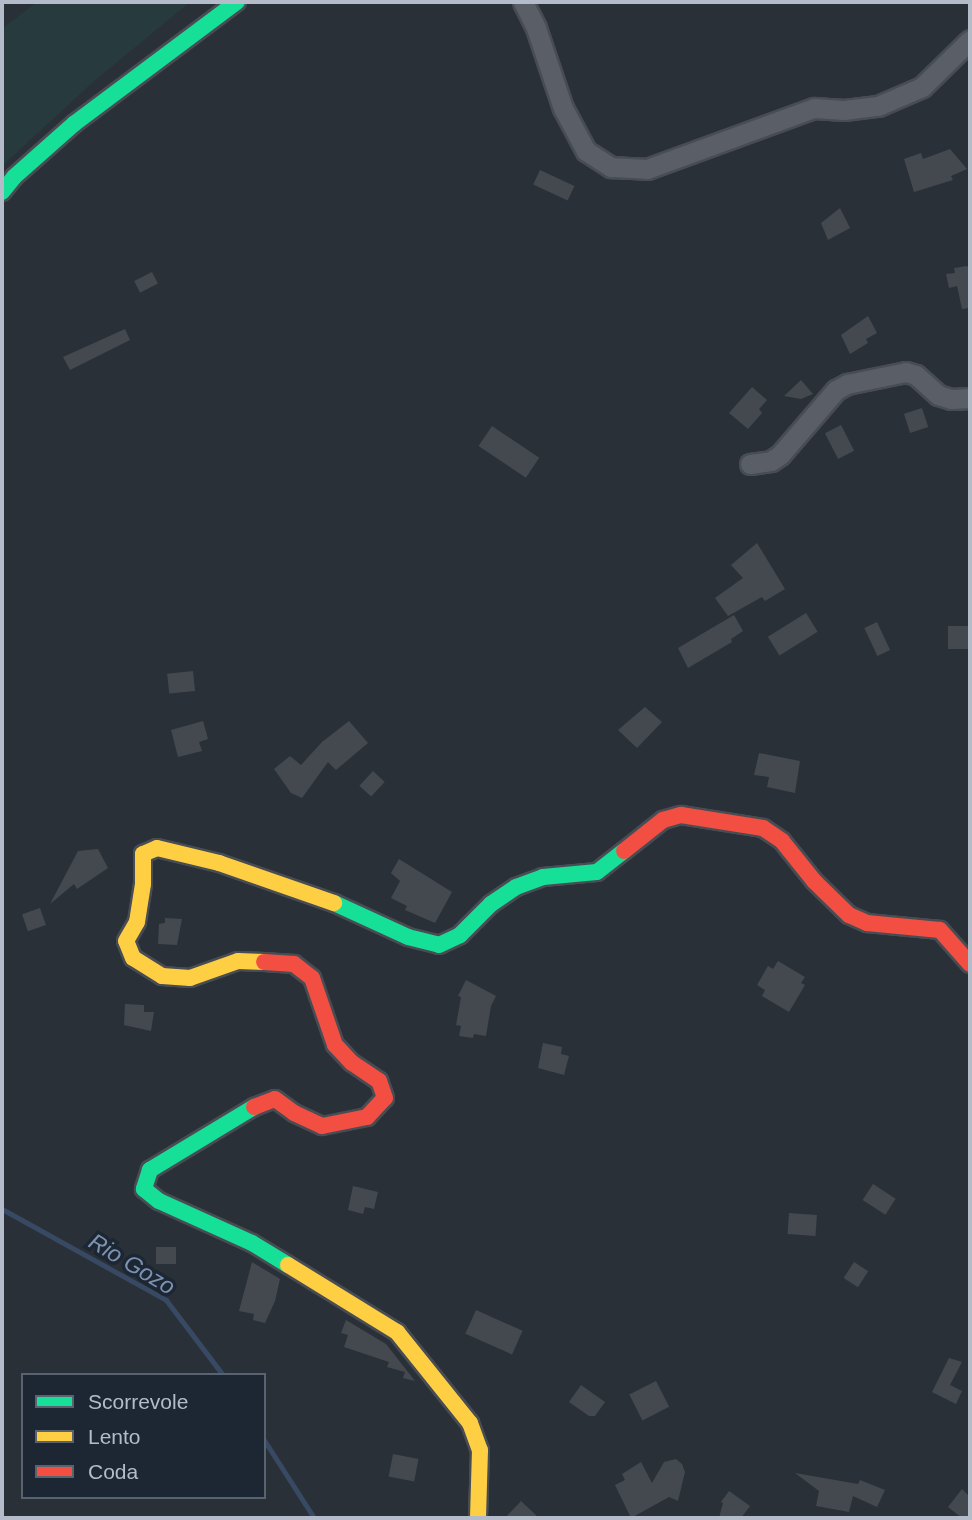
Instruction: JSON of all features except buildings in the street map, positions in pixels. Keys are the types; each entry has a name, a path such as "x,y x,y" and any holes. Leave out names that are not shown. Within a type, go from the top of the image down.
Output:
{"street":[{"path":"2,192 14,177 75,124 237,2"},
{"path":"523,2 563,108 586,151 611,167 647,169 814,108 844,110 878,106 922,87 970,40"},
{"path":"751,464 771,461 780,455 836,390 847,384 906,372 916,375 938,395 951,399 970,398"},
{"path":"478,1518 480,1450 470,1423 397,1332 252,1243 159,1201 144,1189 150,1170 261,1103 275,1099 294,1113 322,1126 367,1117 385,1098 379,1081 352,1063 335,1045 312,978 294,964 238,961 190,978 162,976 133,958 126,941 137,922 143,884 143,854 157,848 219,863 269,883 337,904 408,937 439,946 460,935 491,904 516,887 543,877 597,872 663,820 681,815 763,828 782,841 814,881 849,915 867,923 940,930 970,964"}],"green space":[{"path":"37,2 190,2 93,82 2,166 2,29"}],"waterway":[{"name":"Rio Gozo","path":"2,1209 166,1300 221,1373"},
{"name":"Rio Gozo","path":"266,1443 314,1518"}],"traffic: fast":[{"path":"2,192 14,177 75,123 237,2"},
{"path":"334,903 408,937 439,945 460,935 491,904 516,887 543,877 597,872 624,851"},
{"path":"254,1107 150,1170 144,1189 159,1201 252,1243 288,1265"}],"traffic: slow":[{"path":"264,962 238,961 190,978 162,976 133,958 126,941 137,922 143,884 143,854 157,848 219,863 334,903"},
{"path":"288,1265 397,1332 470,1423 480,1450 478,1518"}],"traffic: jam":[{"path":"624,851 663,820 681,815 763,828 782,841 814,881 849,915 867,923 940,930 970,964"},
{"path":"254,1107 275,1099 294,1113 322,1126 367,1117 385,1098 379,1081 352,1063 335,1045 312,978 294,964 264,962"}]}
